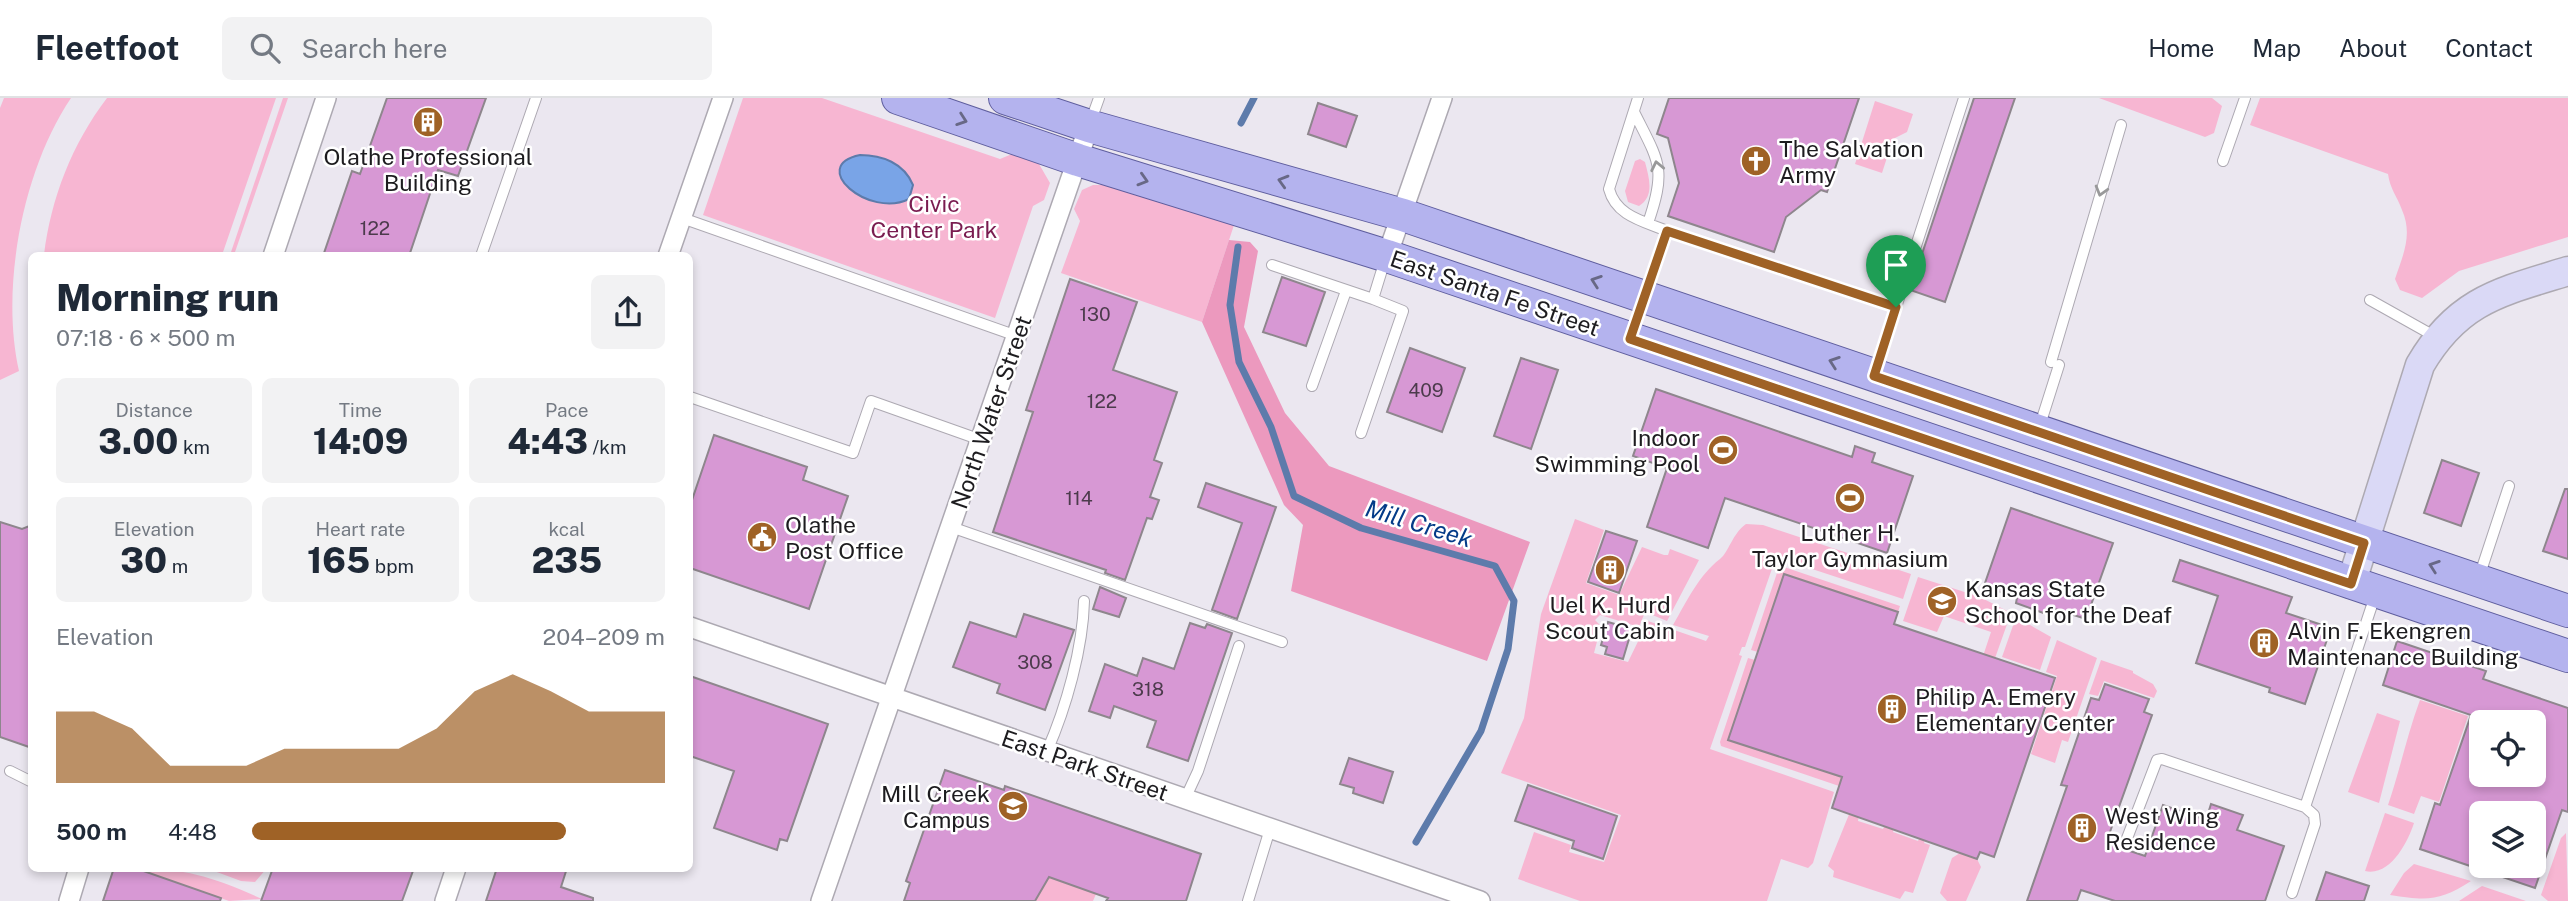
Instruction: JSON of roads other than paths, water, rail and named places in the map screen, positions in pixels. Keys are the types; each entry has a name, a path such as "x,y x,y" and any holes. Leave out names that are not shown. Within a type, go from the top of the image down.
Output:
{"main road":[{"name":"East Santa Fe Street","path":"898,98 1078,160 1387,256 2568,656"},
{"name":"East Santa Fe Street","path":"1006,98 1094,112 2568,611"},
{"path":"1630,339 1644,297"}],"street":[{"path":"274,252 326,98"},
{"path":"669,252 723,98"},
{"path":"1387,256 1442,98"},
{"name":"North Water Street","path":"821,901 1094,112"},
{"path":"2363,588 2364,543 2420,365 2436,337 2458,316 2501,291 2568,271"},
{"name":"East Park Street","path":"693,628 1480,901"},
{"path":"69,901 78,872"},
{"path":"445,901 455,872"}],"lane":[{"path":"482,252 536,98"},
{"path":"1638,98 1609,189 1612,201 1629,216 1896,307"},
{"path":"1874,376 1964,98"},
{"path":"2223,161 2245,98"},
{"path":"1634,112 1655,153 1660,173 1660,186 1648,223"},
{"path":"2038,432 2121,125"},
{"path":"682,218 1017,336"},
{"path":"1644,297 1667,231"},
{"path":"1373,299 1387,256"},
{"path":"1272,265 1403,311 1361,433"},
{"path":"1312,386 1346,291"},
{"path":"2370,300 2436,337"},
{"path":"693,398 853,453 871,401 981,440"},
{"path":"2477,581 2510,485"},
{"path":"951,527 1282,642"},
{"path":"2305,807 2363,588"},
{"path":"1046,751 1059,724 1083,630 1084,601"},
{"path":"1185,799 1198,771 1239,646"},
{"path":"2126,841 2157,760 2162,759 2305,807 2314,815 2315,824 2292,893"},
{"path":"10,771 28,780"},
{"path":"1248,901 1270,829"}],"water":[{"path":"860,155 884,159 904,171 913,185 909,199 893,203 877,202 850,189 842,179 840,169 845,161"}],"waterway":[{"name":"Mill Creek","path":"1241,123 1254,98"},
{"name":"Mill Creek","path":"1238,247 1230,305 1239,362 1271,427 1294,496 1361,528 1495,566 1514,601 1508,649 1481,731 1416,842"}],"place":[{"name":"Olathe Professional Building","path":"428,122"},
{"name":"The Salvation Army","path":"1756,161"},
{"name":"Indoor Swimming Pool","path":"1723,450"},
{"name":"Luther H. Taylor Gymnasium","path":"1850,498"},
{"name":"Olathe Post Office","path":"762,537"},
{"name":"Uel K. Hurd Scout Cabin","path":"1610,570"},
{"name":"Kansas State School for the Deaf","path":"1942,601"},
{"name":"Alvin F. Ekengren Maintenance Building","path":"2264,643"},
{"name":"Philip A. Emery Elementary Center","path":"1892,709"},
{"name":"Mill Creek Campus","path":"1013,806"},
{"name":"West Wing Residence","path":"2082,828"}],"park label":[{"name":"Civic Center Park","path":"934,216"}]}
